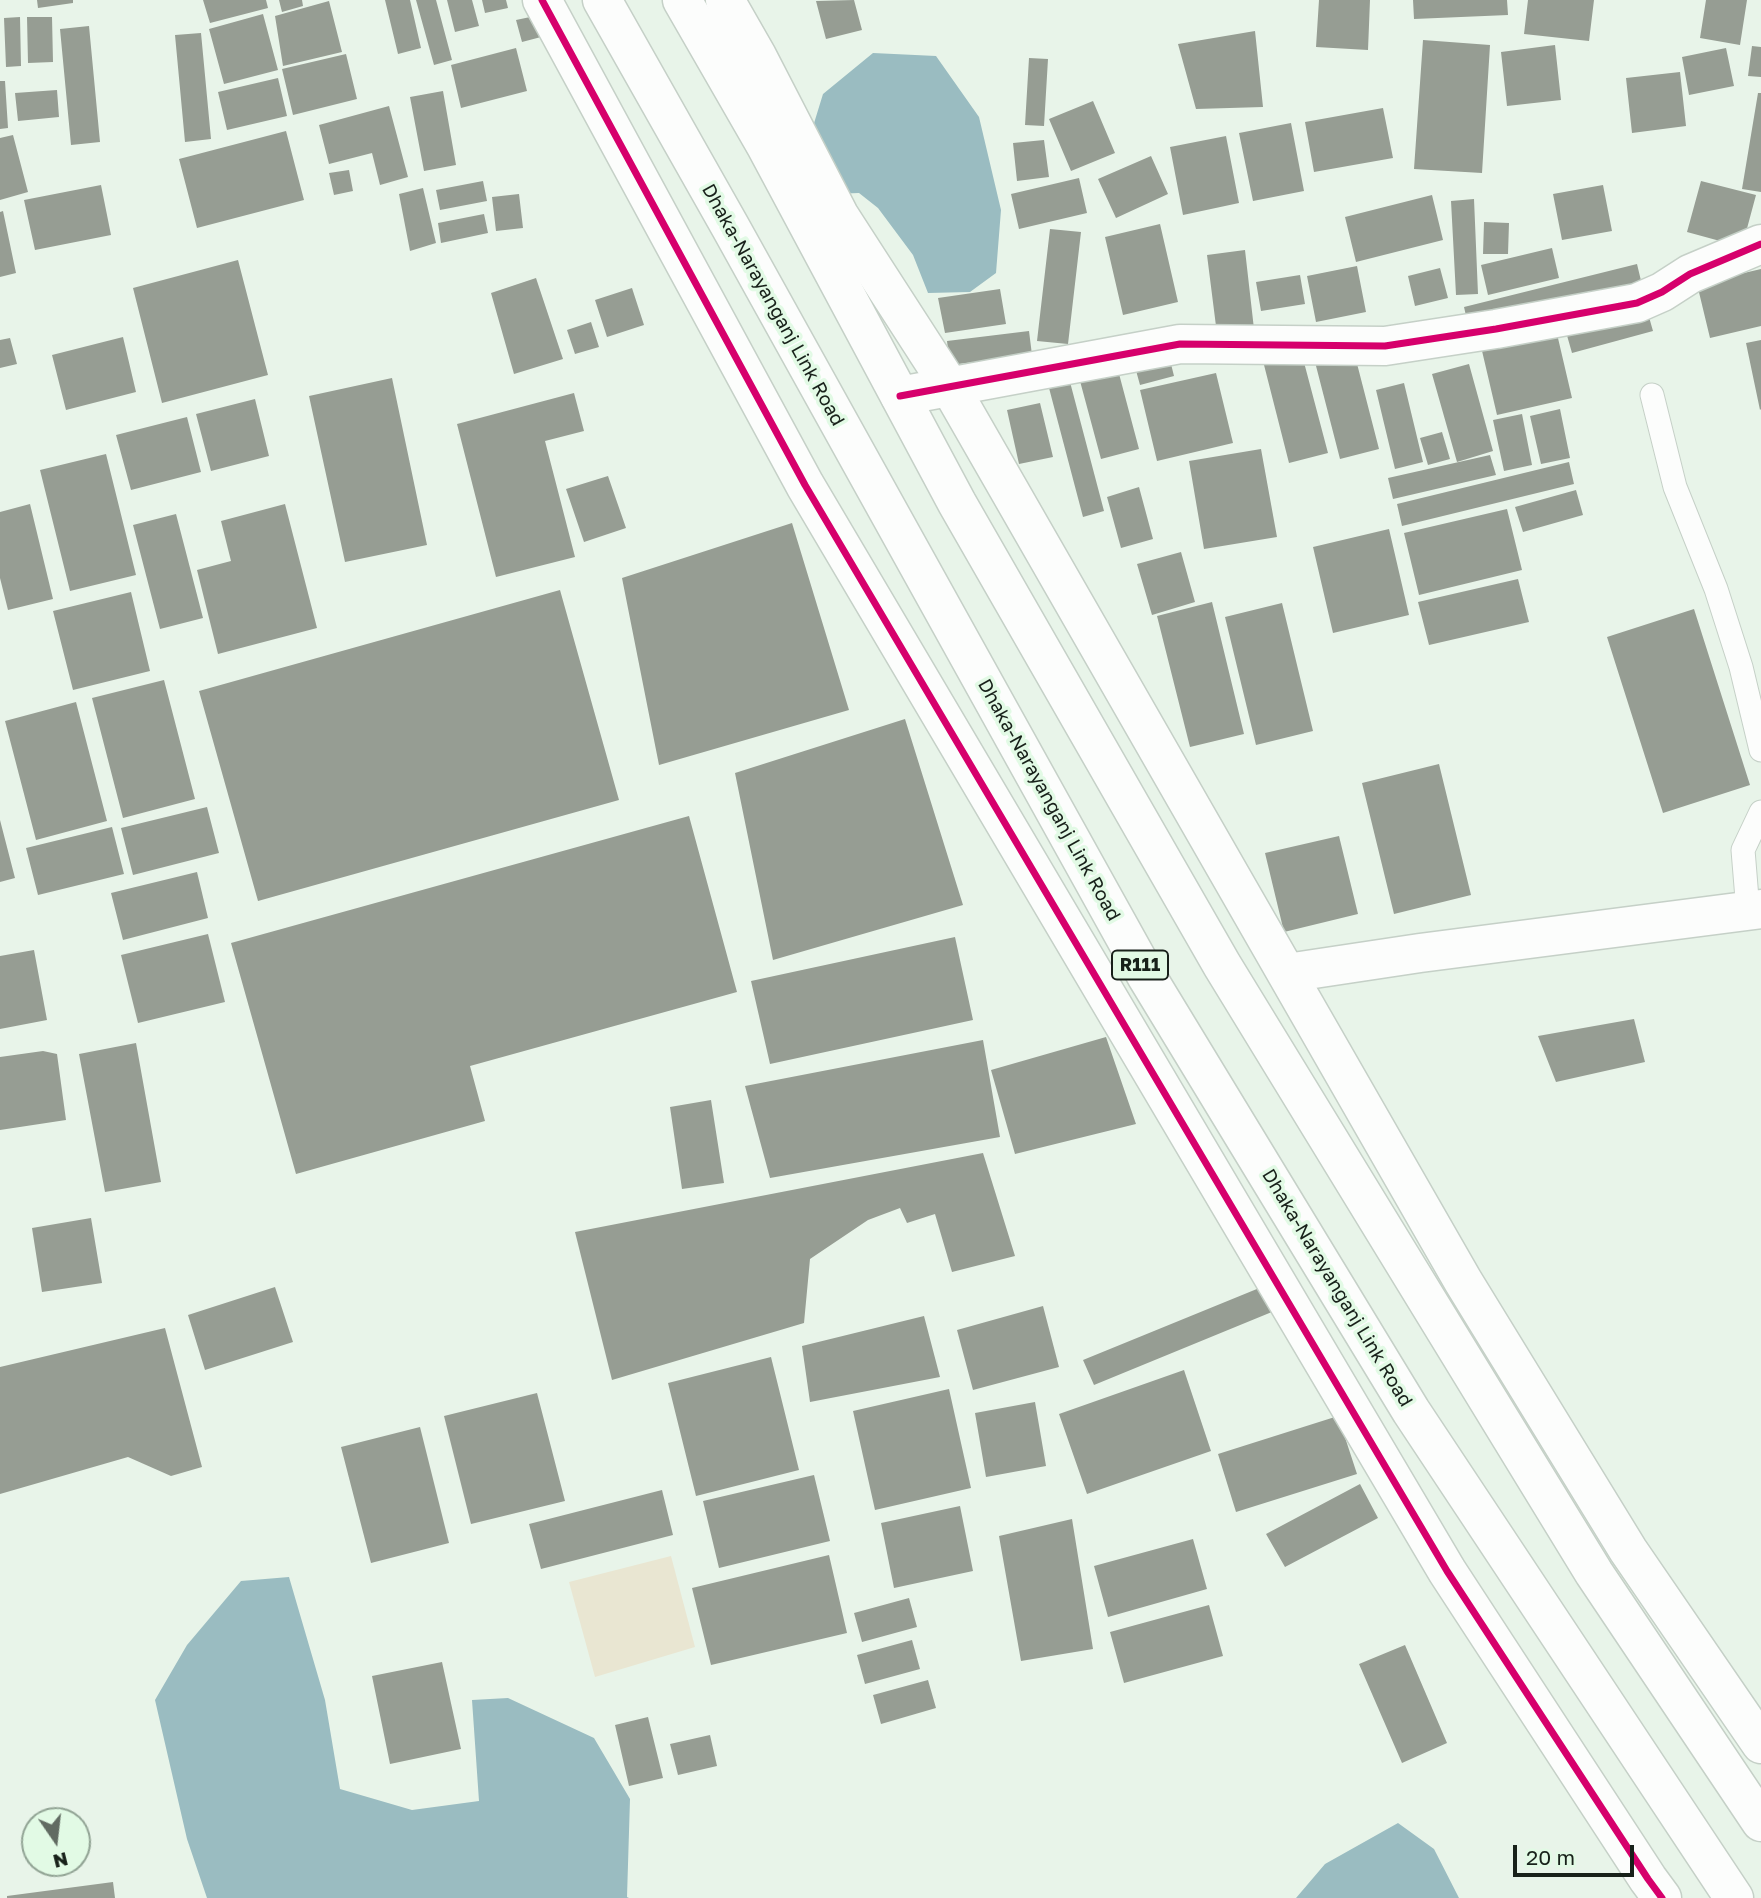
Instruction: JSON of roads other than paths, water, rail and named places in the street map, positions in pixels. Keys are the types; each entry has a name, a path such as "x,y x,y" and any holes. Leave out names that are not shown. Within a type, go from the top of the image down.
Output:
{"street":[{"path":"542,0 819,509 1447,1571 1662,1898"},
{"name":"Dhaka-Narayanganj Link Road","path":"602,0 1147,977 1411,1411 1734,1898"},
{"path":"682,0 766,146 957,503 1222,965 1594,1573 1761,1822"},
{"path":"725,0 839,215 950,387 1463,1281 1628,1550 1761,1744"},
{"path":"900,396 1180,344 1385,346 1496,329 1637,303 1662,292 1690,274 1761,244"},
{"path":"1287,973 1754,910"}],"lane":[{"path":"1652,395 1675,488 1716,589 1741,667 1761,750"},
{"path":"1754,910 1744,850 1761,812"}],"water":[{"path":"873,53 936,56 979,117 1001,210 996,273 970,292 928,293 913,255 878,208 859,193 832,194 811,133 823,94"},
{"path":"289,1577 325,1700 340,1789 412,1810 479,1801 472,1700 508,1698 594,1738 630,1799 629,1898 207,1898 187,1839 155,1700 187,1645 241,1581"},
{"path":"1398,1823 1434,1849 1459,1898 1296,1898 1325,1864"}]}
